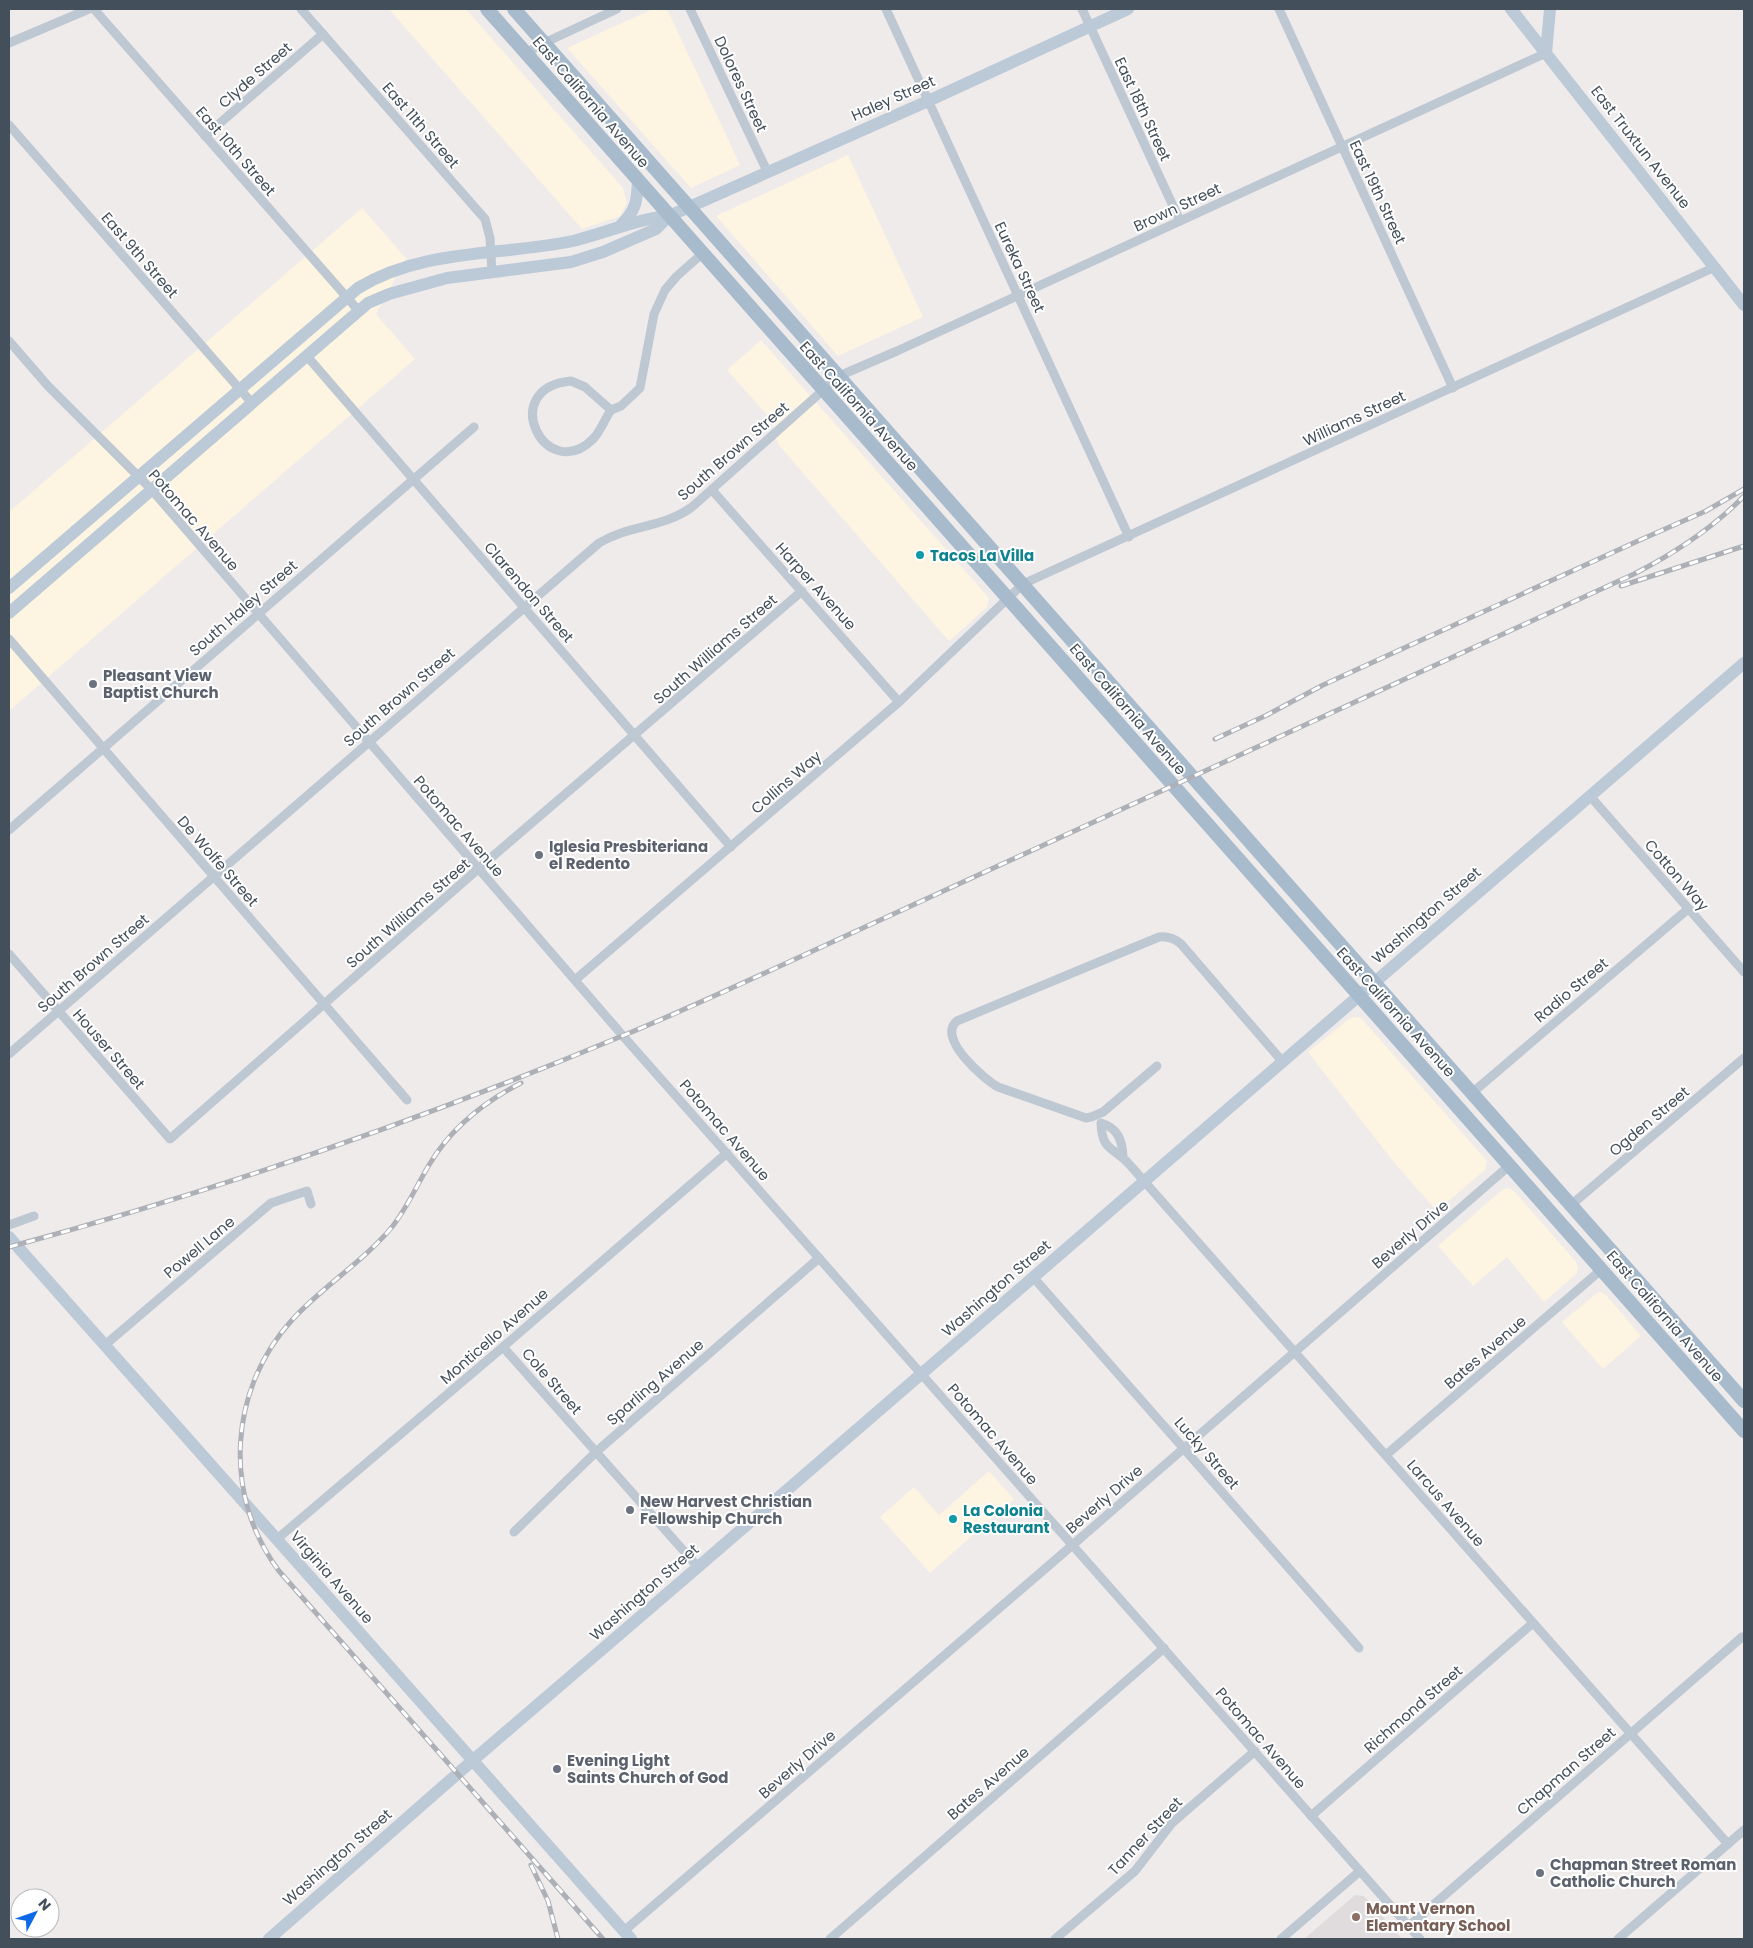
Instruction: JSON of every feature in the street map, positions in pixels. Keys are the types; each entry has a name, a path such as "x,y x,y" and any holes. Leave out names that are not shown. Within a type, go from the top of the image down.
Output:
{"main road":[{"name":"East California Avenue","path":"487,9 1009,598 1179,793 1360,994 1744,1431"},
{"name":"East California Avenue","path":"514,9 1744,1401"},
{"path":"1602,1269 1610,1267 1618,1273 1654,1312 1672,1320"},
{"path":"1654,1328 1709,1377 1716,1380 1725,1379"}],"street":[{"path":"9,43 89,9"},
{"name":"East 10th Street","path":"94,9 358,310"},
{"name":"East 11th Street","path":"301,9 485,219 488,227 492,272"},
{"path":"526,53 617,9"},
{"name":"Dolores Street","path":"690,9 767,171"},
{"name":"Eureka Street","path":"886,9 1128,536"},
{"name":"East 18th Street","path":"1082,9 1180,221"},
{"name":"Haley Street","path":"669,216 928,101 1128,9"},
{"name":"East 19th Street","path":"1279,9 1453,388"},
{"name":"East Truxtun Avenue","path":"1511,9 1744,305"},
{"path":"1546,53 1550,9"},
{"name":"Clyde Street","path":"205,136 323,34"},
{"name":"Brown Street","path":"824,390 839,376 1546,53"},
{"name":"East 9th Street","path":"9,125 251,402"},
{"path":"620,226 636,207 638,181"},
{"path":"9,588 347,297 374,278 415,264 454,255 491,253 574,240 648,218 669,216"},
{"path":"9,613 251,402 368,303 389,294 447,278 579,260 603,252 656,229 669,216"},
{"path":"611,410 580,384 571,381 562,382 545,390 533,406 534,430 545,444 553,450 567,451 582,448 593,439 611,410 620,406 640,388 654,314 659,299 677,276 703,254"},
{"name":"Williams Street","path":"1009,598 1023,584 1715,267"},
{"name":"Potomac Avenue","path":"9,341 48,386 151,489 575,980 1420,1939"},
{"name":"Clarendon Street","path":"306,355 731,847"},
{"name":"South Brown Street","path":"9,1054 599,543 626,530 669,520 692,507 824,390"},
{"name":"South Haley Street","path":"9,830 474,427"},
{"name":"Harper Avenue","path":"712,490 899,702"},
{"name":"South Williams Street","path":"170,1139 478,869 802,591"},
{"name":"Collins Way","path":"575,980 899,702 1009,598"},
{"name":"De Wolfe Street","path":"9,639 407,1100"},
{"name":"Washington Street","path":"269,1939 472,1761 698,1568 1744,663"},
{"name":"Cotton Way","path":"1590,796 1744,972"},
{"name":"Radio Street","path":"1472,1093 1688,909"},
{"path":"1122,1156 1121,1141 1117,1133 1098,1119 1086,1118 998,1087 989,1082 955,1046 952,1039 952,1026 957,1021 1159,937 1166,936 1181,944 1282,1061"},
{"name":"Houser Street","path":"9,954 170,1139"},
{"name":"Ogden Street","path":"1571,1205 1744,1058"},
{"path":"1098,1119 1103,1112 1157,1066"},
{"name":"Larcus Avenue","path":"1098,1119 1103,1141 1115,1154 1122,1156 1728,1844"},
{"name":"Monticello Avenue","path":"277,1539 727,1153"},
{"name":"Beverly Drive","path":"627,1935 1072,1544 1510,1165"},
{"name":"Powell Lane","path":"105,1345 272,1203 307,1191 311,1204"},
{"path":"9,1225 34,1216"},
{"name":"Virginia Avenue","path":"9,1237 627,1935"},
{"name":"Sparling Avenue","path":"514,1532 596,1452 819,1258"},
{"name":"Bates Avenue","path":"1386,1455 1602,1269"},
{"name":"Lucky Street","path":"1033,1277 1359,1648"},
{"name":"Cole Street","path":"503,1347 698,1568"},
{"name":"Richmond Street","path":"1311,1816 1533,1623"},
{"name":"Chapman Street","path":"1409,1926 1742,1637"},
{"name":"Bates Avenue","path":"830,1939 1164,1648"},
{"name":"Tanner Street","path":"1055,1939 1135,1871 1172,1823 1255,1751"},
{"path":"1618,1939 1744,1830"},
{"path":"1282,1939 1360,1871"}],"shaded area":[{"path":"389,9 466,9 623,188 627,203 620,216 582,229"},
{"path":"653,9 667,9 740,165 691,188 567,48"},
{"path":"848,155 923,317 838,356 716,216"},
{"path":"362,208 406,258 376,314 415,359 9,711 9,512"},
{"path":"761,340 989,598 987,607 949,641 778,444 770,418 727,370"},
{"path":"1354,1017 1361,1018 1487,1161 1485,1170 1437,1211 1396,1165 1308,1052"},
{"path":"1508,1188 1514,1191 1576,1262 1578,1268 1576,1274 1544,1302 1507,1257 1473,1286 1438,1246 1502,1190"},
{"path":"1600,1292 1606,1295 1641,1336 1603,1369 1562,1322"},
{"path":"989,1471 1014,1499 930,1573 880,1517 914,1487 939,1515"},
{"name":"Mount Vernon Elementary School","path":"1355,1895 1364,1896 1402,1939 1304,1939"}],"railway":[{"path":"1215,739 1267,715 1323,685 1706,511 1744,489"},
{"path":"9,1247 165,1202 319,1152 472,1096 659,1021 1634,574 1692,540 1744,496"},
{"path":"1621,586 1744,546"},
{"path":"521,1083 507,1090 469,1117 447,1139 392,1227 368,1252 304,1308 271,1347 255,1378 245,1410 240,1443 241,1476 248,1509 261,1541 279,1571 603,1939"},
{"path":"531,1865 548,1901 558,1939"}],"place":[{"name":"Tacos La Villa","path":"920,555"},
{"name":"Pleasant View Baptist Church","path":"93,684"},
{"name":"Iglesia Presbiteriana el Redento","path":"539,855"},
{"name":"New Harvest Christian Fellowship Church","path":"630,1510"},
{"name":"La Colonia Restaurant","path":"953,1519"},
{"name":"Evening Light Saints Church of God","path":"557,1769"},
{"name":"Chapman Street Roman Catholic Church","path":"1540,1873"},
{"name":"Mount Vernon Elementary School","path":"1356,1917"}]}
